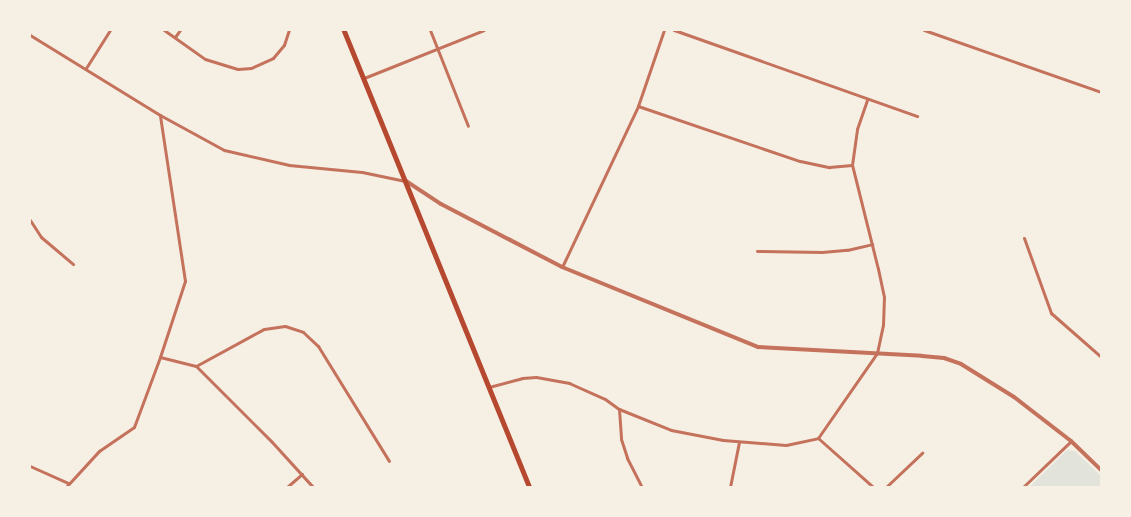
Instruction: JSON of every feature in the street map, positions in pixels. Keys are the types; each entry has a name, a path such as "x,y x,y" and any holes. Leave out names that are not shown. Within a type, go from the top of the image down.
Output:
{"main road":[{"path":"344,30 530,487"}],"street":[{"path":"86,68 110,30"},
{"path":"164,30 206,59 220,65 251,68 273,58 284,45 288,30"},
{"path":"175,38 180,30"},
{"path":"430,30 468,126"},
{"path":"363,78 484,30"},
{"path":"562,267 638,106 664,30"},
{"path":"674,30 867,100 917,116"},
{"path":"924,30 1101,92"},
{"path":"30,35 160,115 224,150 289,165 368,173 405,180 441,204 562,267 758,347 944,358 961,364 1014,397 1071,441 1101,470"},
{"path":"489,387 522,378 550,379 569,383 588,391 605,399 619,409 671,430 739,442 786,444 818,438 878,353 883,325 884,297 852,164 857,128 867,100"},
{"path":"638,106 800,161 828,167 852,164"},
{"path":"30,466 67,485 99,451 134,427 160,357 185,281 160,115"},
{"path":"30,220 41,237 73,264"},
{"path":"1024,238 1051,313 1101,357"},
{"path":"757,251 822,252 847,250 872,244"},
{"path":"196,366 264,328 285,326 303,332 318,346 389,461"},
{"path":"160,357 196,366 313,487"},
{"path":"619,409 621,439 627,458 642,487"},
{"path":"818,438 873,487"},
{"path":"1023,487 1071,441"},
{"path":"730,487 739,442"},
{"path":"886,487 922,453"},
{"path":"288,487 302,474"}],"shaded area":[{"path":"1067,450 1075,451 1101,476 1101,487 1029,487"}]}
